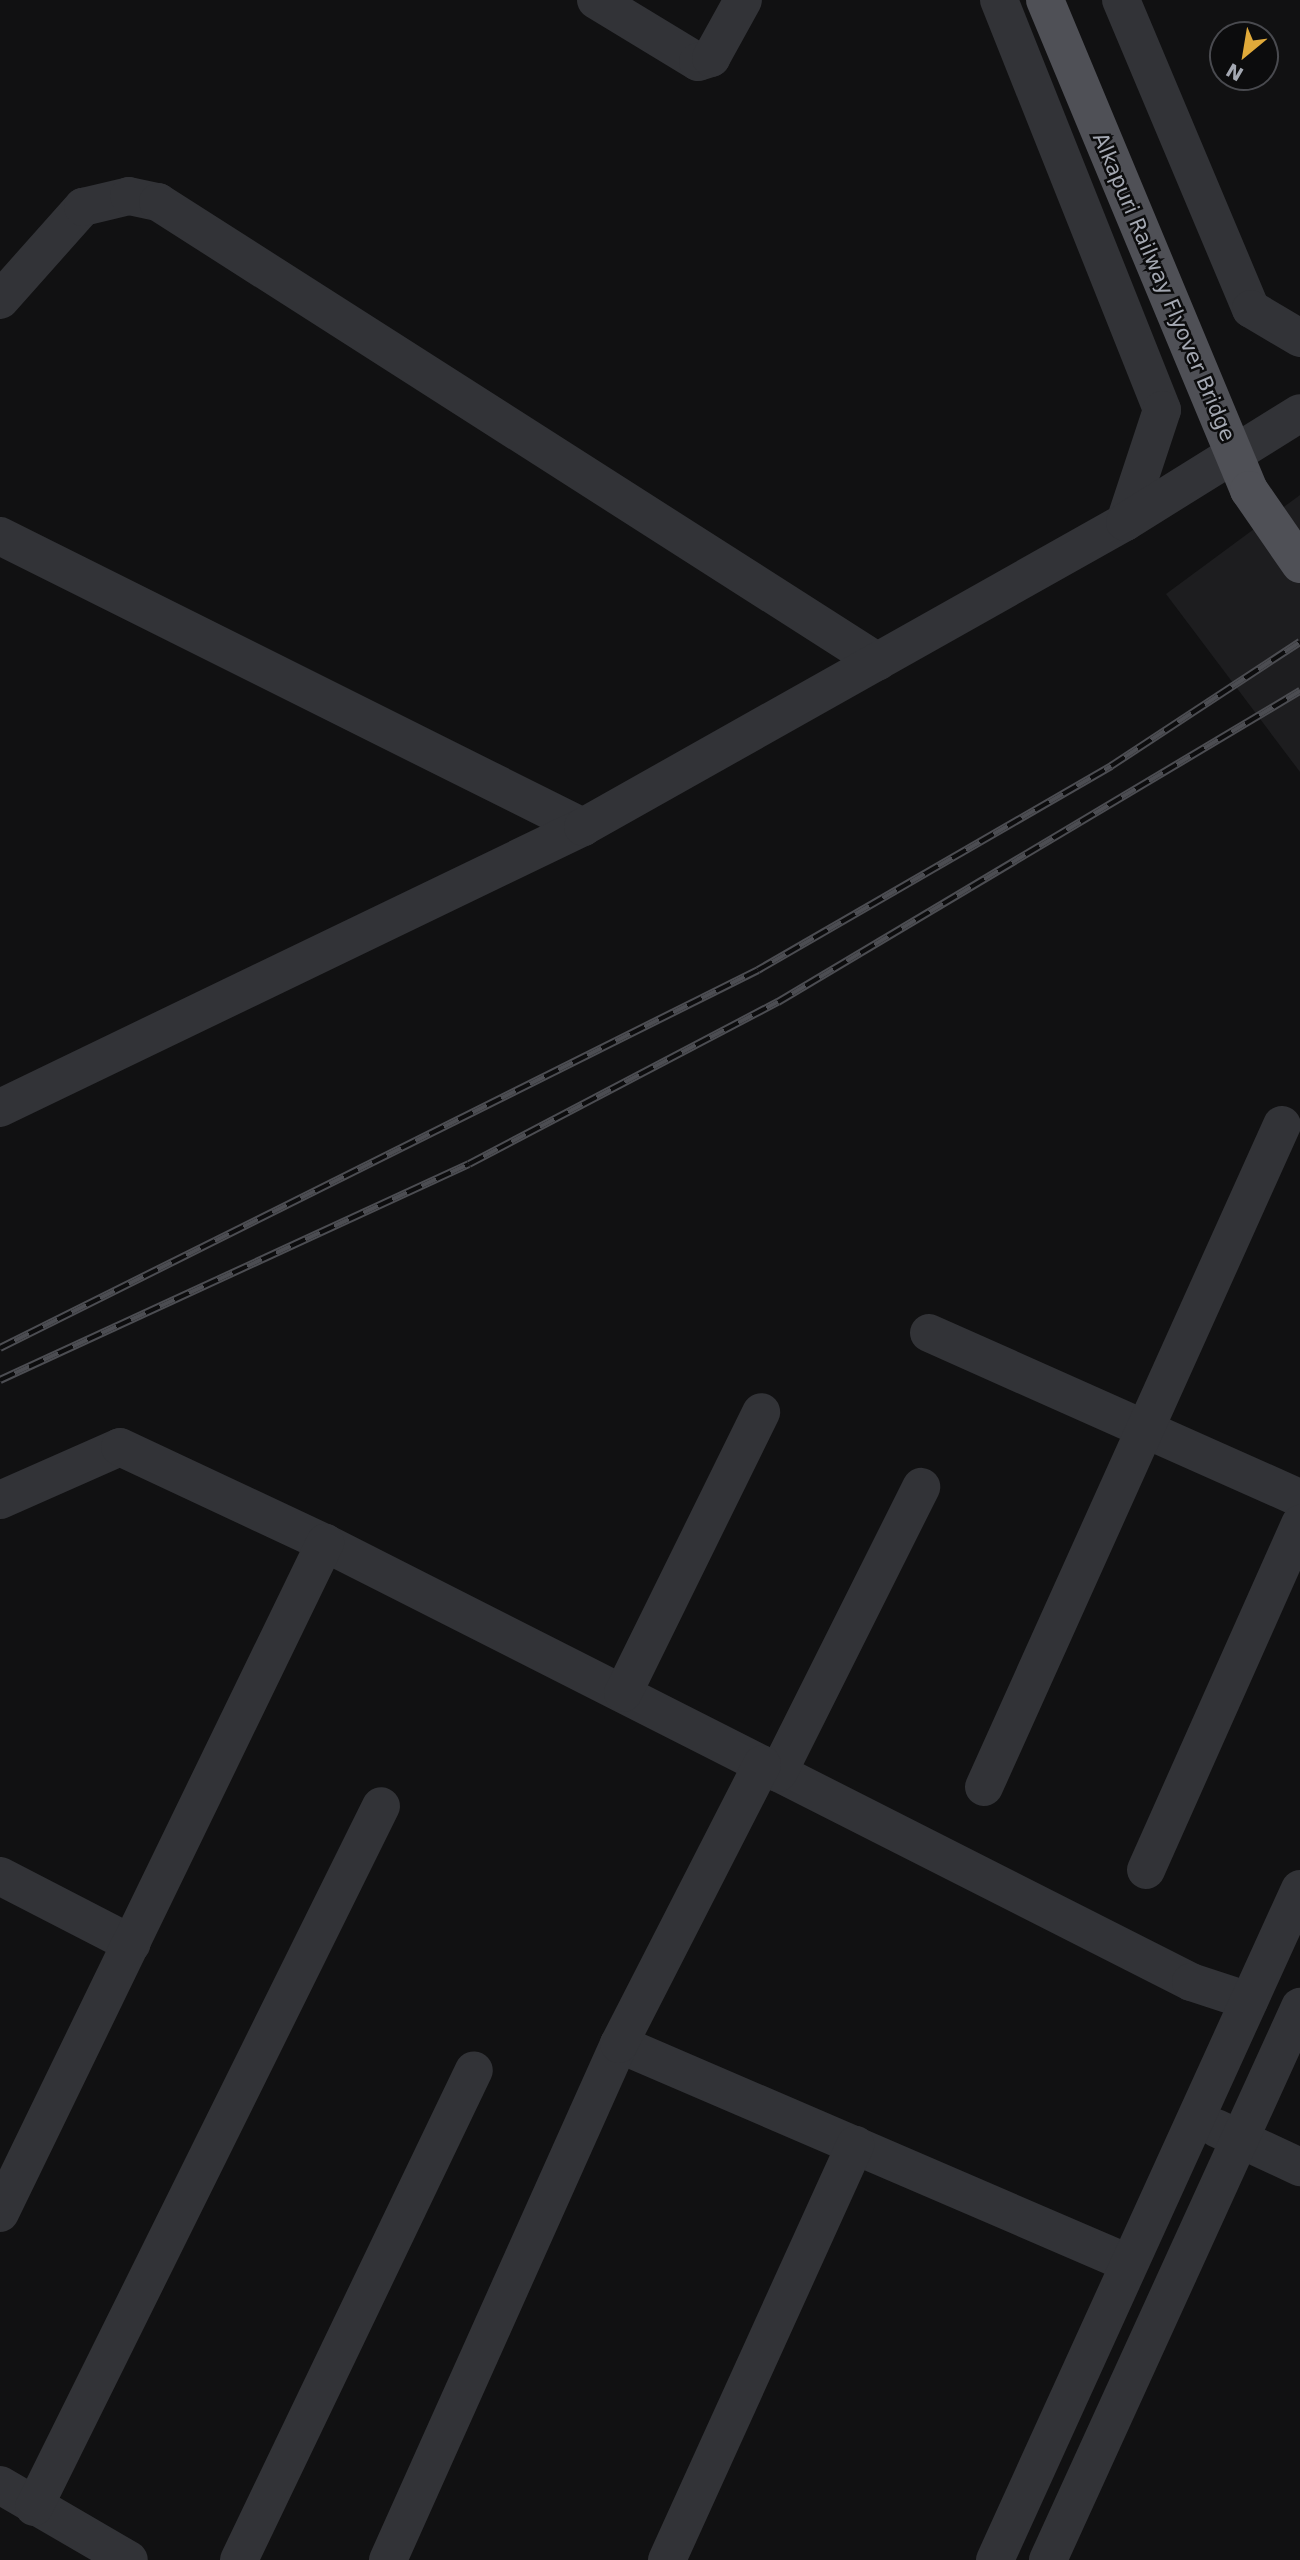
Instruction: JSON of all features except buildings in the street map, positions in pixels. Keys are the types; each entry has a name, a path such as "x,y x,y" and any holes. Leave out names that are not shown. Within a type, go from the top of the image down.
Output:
{"main road":[{"name":"Alkapuri Railway Flyover Bridge","path":"1045,0 1250,490 1300,564"}],"street":[{"path":"596,0 698,62 711,58 743,0"},
{"path":"999,0 1162,410 1125,522"},
{"path":"1121,0 1251,310 1300,338"},
{"path":"0,300 83,207 129,196 158,202 878,662"},
{"path":"0,1108 583,827 1125,522 1300,413"},
{"path":"0,536 583,827"},
{"path":"984,1787 1282,1125"},
{"path":"929,1333 1300,1498"},
{"path":"623,1693 761,1412"},
{"path":"0,1500 120,1447 324,1543 1191,1982 1249,2001"},
{"path":"388,2560 619,2044 770,1769 920,1487"},
{"path":"1146,1870 1300,1524"},
{"path":"0,2213 324,1543"},
{"path":"34,2507 381,1806"},
{"path":"0,1876 132,1944"},
{"path":"995,2560 1128,2263 1199,2121 1300,1889"},
{"path":"1048,2560 1300,2007"},
{"path":"619,2044 1128,2263"},
{"path":"239,2560 474,2070"},
{"path":"1199,2121 1300,2167"},
{"path":"667,2560 855,2145"},
{"path":"0,2485 129,2560"}],"shaded area":[{"path":"1300,495 1300,772 1166,594"}],"railway":[{"path":"0,1348 758,970 1111,766 1300,642"},
{"path":"0,1380 469,1164 778,1002 1300,691"}]}
